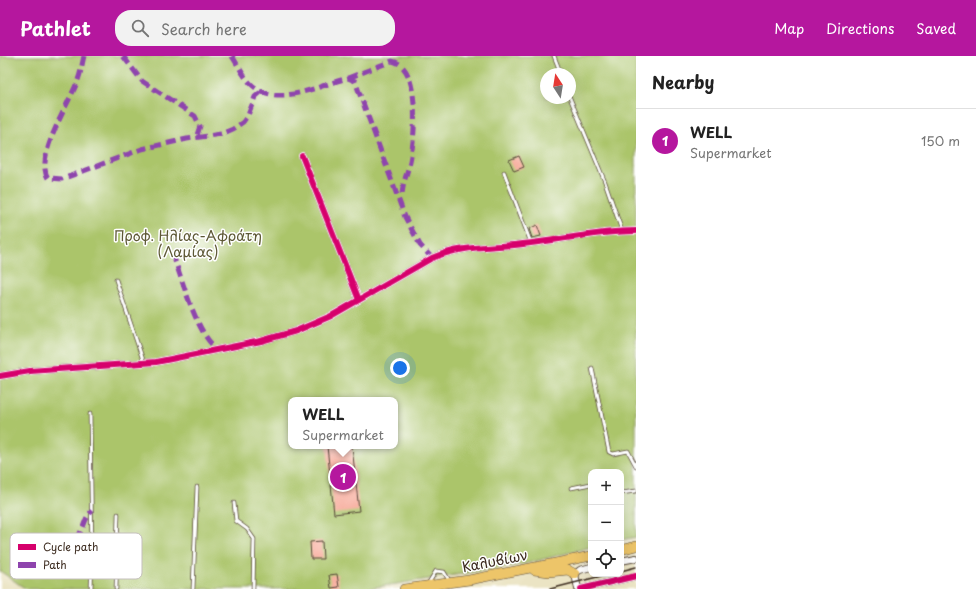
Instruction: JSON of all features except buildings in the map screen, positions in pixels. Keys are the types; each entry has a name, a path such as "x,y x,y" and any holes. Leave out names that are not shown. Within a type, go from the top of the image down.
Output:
{"main road":[{"path":"624,549 636,546"},
{"name":"Καλυβίων","path":"404,589 451,583 588,557"},
{"path":"527,569 548,572 568,570 575,574"}],"street":[{"path":"302,156 359,300"},
{"path":"0,376 30,371 144,363 213,352 274,338 313,324 444,252 459,248 531,243 622,231 636,231"},
{"path":"624,560 636,558"},
{"path":"588,568 580,570 575,574 580,589 636,576"}],"lane":[{"path":"554,56 559,68"},
{"path":"572,104 605,182 622,231"},
{"path":"504,172 531,243"},
{"path":"116,280 144,363"},
{"path":"592,368 609,452 613,454 628,452 636,466"},
{"path":"90,414 92,533"},
{"path":"571,488 588,485"},
{"path":"193,589 197,486"},
{"path":"624,493 636,491"},
{"path":"234,504 236,521 247,529 254,540 253,589"},
{"path":"117,533 118,514"},
{"path":"426,586 436,571 444,572 451,583"},
{"path":"91,579 91,589"},
{"path":"116,579 116,589"}],"green space":[{"name":"Προφ. Ηλίας-Αφράτη (Λαμίας)","path":"0,56 636,56 636,537 624,539 624,469 588,469 588,548 520,565 364,589 26,589 12,579 142,579 142,533 10,533 10,578 0,571"}],"railway":[{"path":"624,570 636,567"},
{"path":"550,589 597,577"}],"marked path":[{"path":"84,56 78,80 49,144 45,169 48,178 62,179 142,149 187,139 221,134 233,129 243,122 248,115 255,97 262,91"},
{"path":"123,56 142,81 195,116 200,126 196,138"},
{"path":"232,56 251,84 261,91 273,95 298,93 348,78 355,81 405,217 420,245 432,258"},
{"path":"348,78 392,61 402,66 409,77 413,91 414,126 411,158 403,187 402,198"},
{"path":"172,253 197,320 211,343 219,350"},
{"path":"80,533 88,515 92,511"}],"cycle path":[{"path":"302,156 359,300"},
{"path":"0,376 30,371 156,362 261,341 296,331 331,316 432,258 443,254 466,249 523,244 608,232 636,231"},
{"path":"581,589 636,576"}],"place":[{"name":"WELL","path":"343,477"}]}
